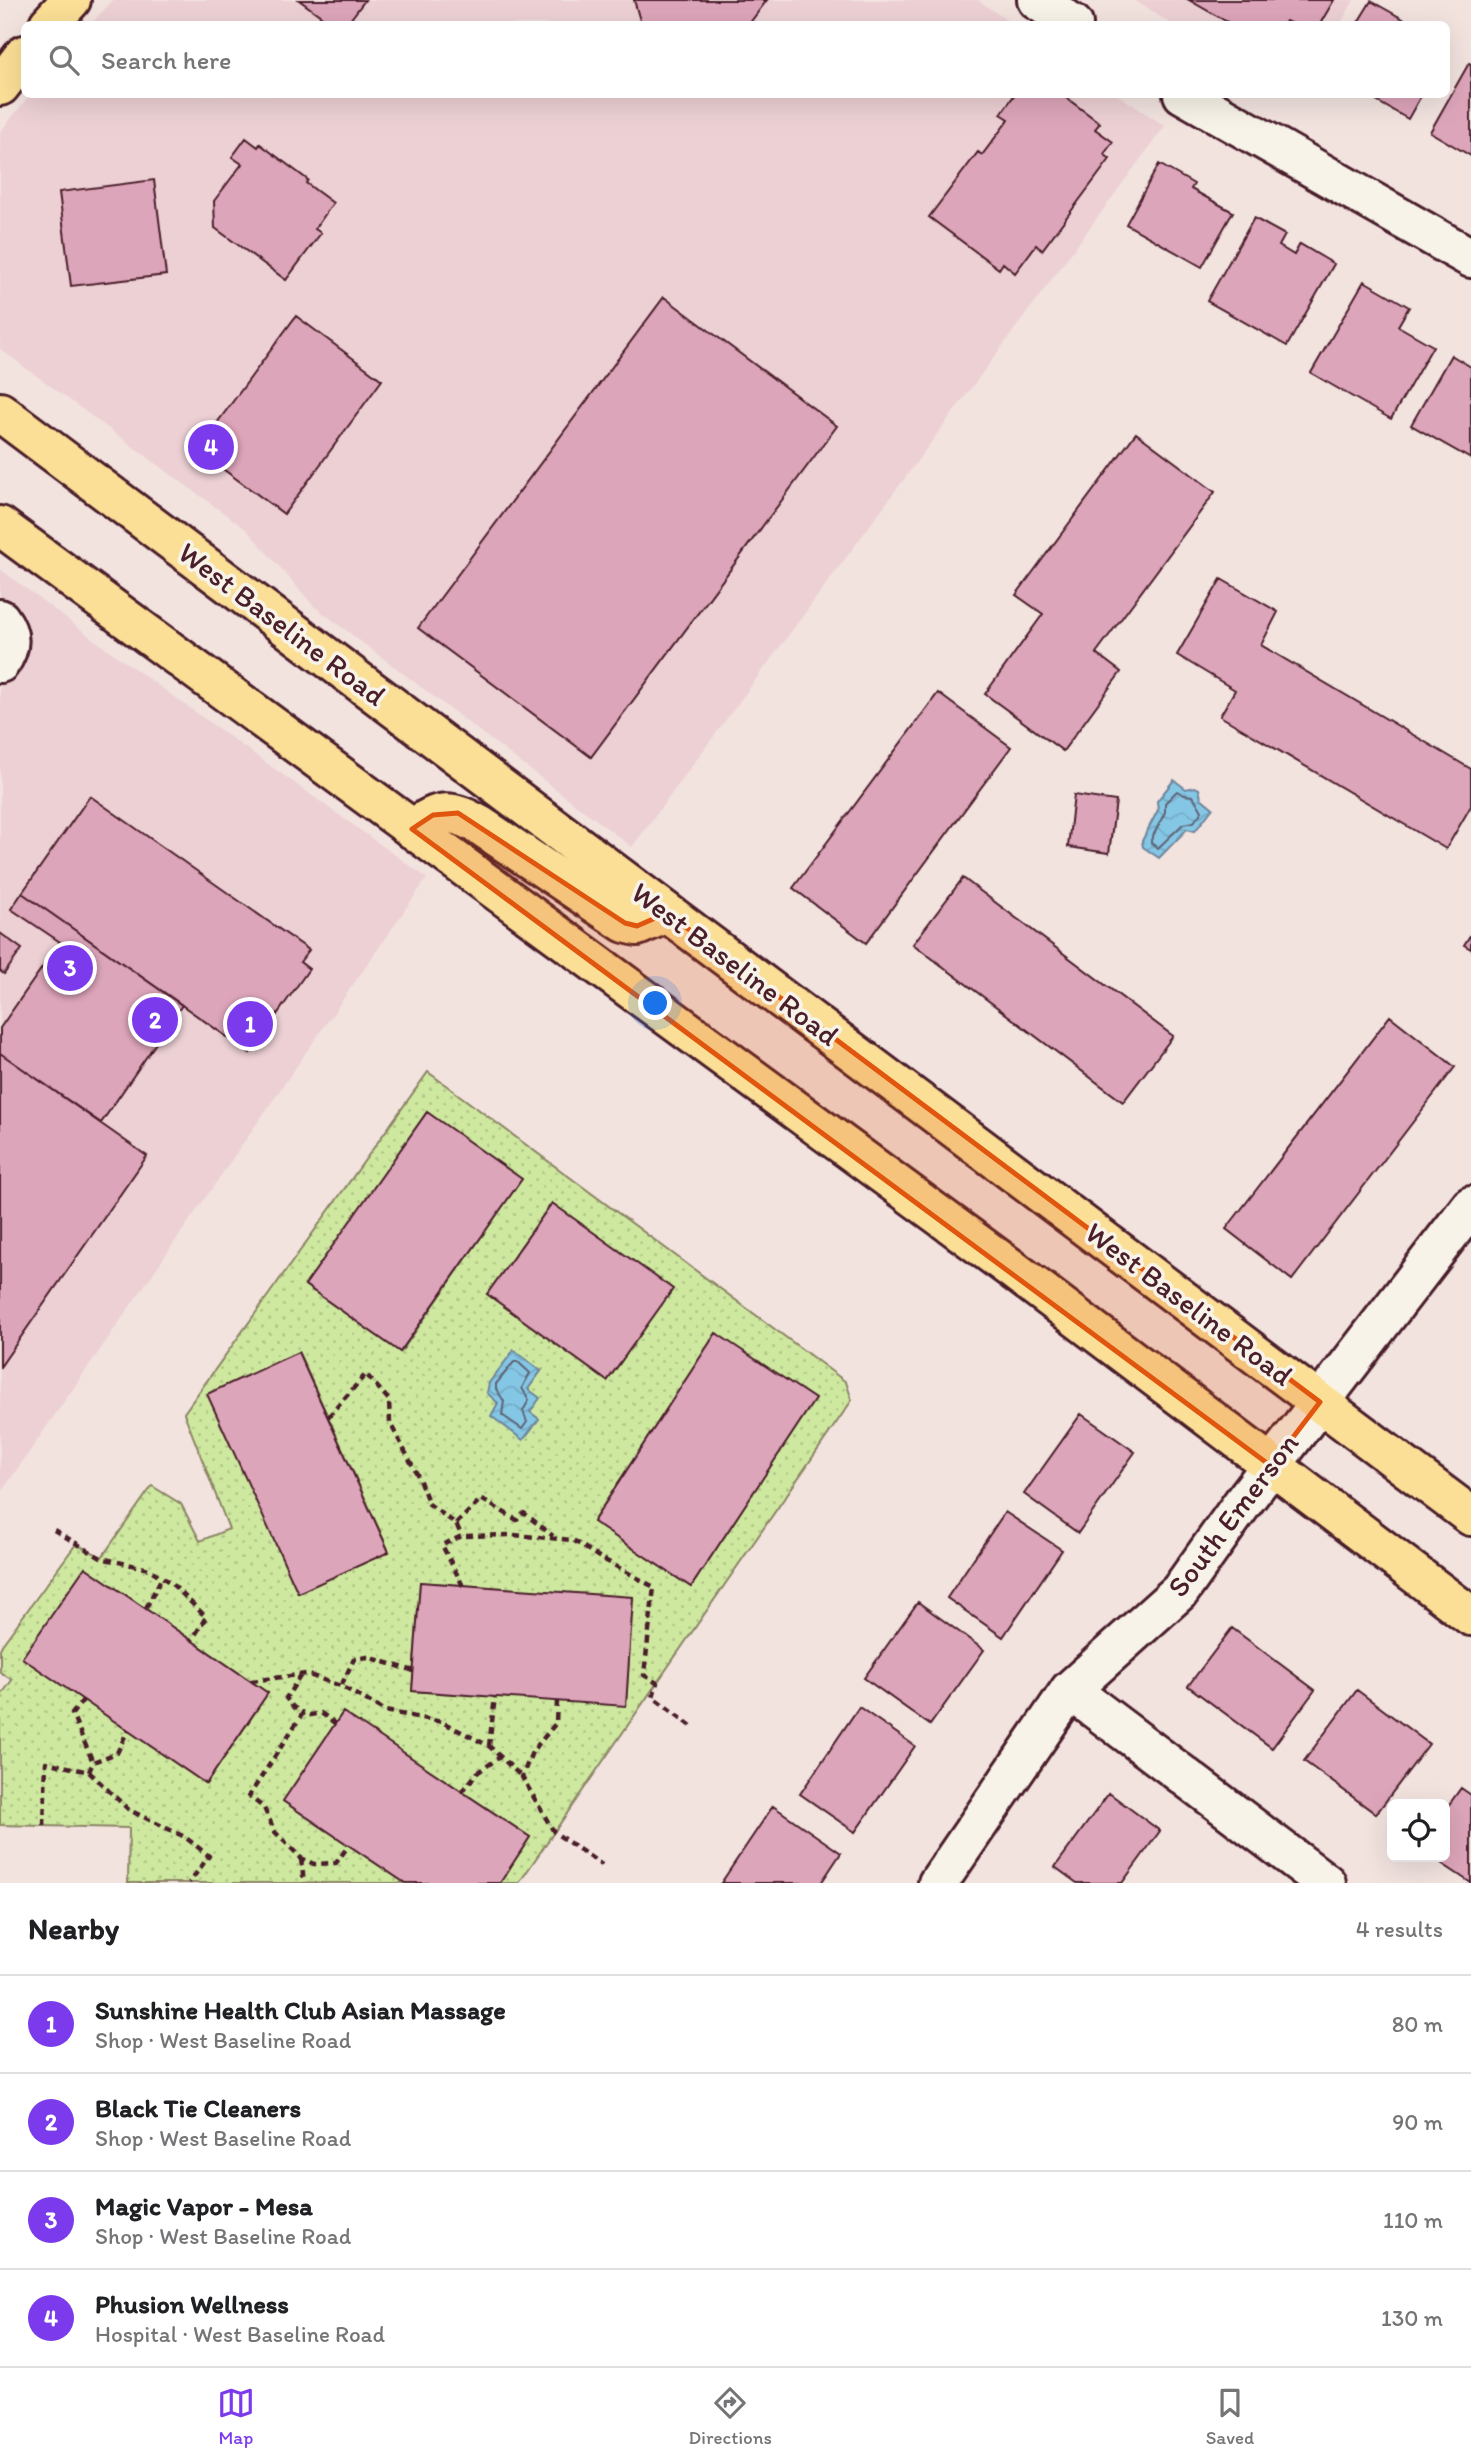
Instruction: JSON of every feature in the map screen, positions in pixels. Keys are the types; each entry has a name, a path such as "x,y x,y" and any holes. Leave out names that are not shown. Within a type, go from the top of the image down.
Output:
{"main road":[{"path":"52,21 71,0"},
{"path":"0,86 21,59"},
{"name":"West Baseline Road","path":"0,412 1471,1516"},
{"path":"0,526 1012,1269 1471,1616"},
{"path":"412,829 433,815 458,813 481,825 625,923 637,926 667,913"}],"street":[{"path":"1037,0 1068,21"},
{"path":"1190,98 1471,258"},
{"path":"0,619 9,635 9,650 0,663"},
{"name":"South Emerson","path":"938,1883 1070,1690 1180,1591 1271,1466 1471,1206"},
{"path":"1070,1690 1326,1883"}],"path":[{"path":"328,1417 366,1374 389,1401 390,1423 417,1474 429,1504 456,1524 461,1536"},
{"path":"456,1524 481,1499 517,1520 524,1513 555,1538"},
{"path":"54,1530 102,1558 149,1569 162,1577 206,1617 192,1640"},
{"path":"463,1586 442,1545 461,1536 513,1535 573,1540 654,1587 644,1675 657,1683 653,1697 694,1728"},
{"path":"146,1608 162,1577"},
{"path":"341,1686 354,1659 369,1657 414,1671"},
{"path":"251,1681 306,1674 341,1686 385,1711 442,1722 489,1746 522,1777 554,1832 602,1866"},
{"path":"301,1675 286,1698 293,1707 303,1713 321,1713 336,1724"},
{"path":"489,1746 495,1697"},
{"path":"83,1700 72,1714 93,1762 89,1772"},
{"path":"522,1777 532,1752 556,1723 557,1701"},
{"path":"303,1713 248,1796 264,1808 275,1832 301,1858 314,1864 336,1863 349,1845"},
{"path":"93,1762 117,1753 128,1730"},
{"path":"462,1792 477,1773 500,1756"},
{"path":"44,1826 46,1762 89,1772 129,1810 185,1837 209,1856 189,1883"},
{"path":"301,1858 304,1883"}],"highlighted area":[{"path":"458,813 625,923 637,926 667,913 1320,1402 1271,1466 412,829 433,815"}],"shaded area":[{"path":"113,0 978,0 1008,21 94,21"},
{"path":"1134,0 1354,0 1342,21 1167,21"},
{"path":"28,98 1122,98 1165,126 632,847 314,606 247,530 0,349 0,132"},
{"path":"0,569 427,878 0,1494"}],"green space":[{"path":"428,1072 846,1382 852,1400 519,1883 500,1883 530,1837 343,1713 284,1802 405,1883 128,1883 129,1828 0,1825 0,1697 12,1680 0,1672 0,1649 76,1544 102,1557 152,1486 181,1504 200,1541 229,1529 184,1413","holes":["427,1112 521,1180 401,1352 306,1286","552,1203 672,1289 608,1380 487,1294","716,1334 815,1399 691,1587 593,1521","299,1353 389,1551 298,1592 208,1394","541,1371 528,1389 530,1412 497,1408 497,1400 487,1393 489,1388","85,1567 268,1693 206,1784","420,1582 633,1598 626,1705 412,1691"]}],"water":[{"path":"1174,780 1186,789 1199,789 1201,798 1213,808 1195,831 1187,829 1159,858 1143,847 1142,841 1158,810 1157,801"},
{"path":"514,1350 541,1371 528,1389 540,1398 530,1412 539,1419 523,1440 491,1416 498,1403 487,1393 489,1383"}],"building":[{"path":"299,0 365,0 349,21 328,21"},
{"path":"634,0 767,0 751,21 640,21"},
{"path":"1189,0 1334,0 1322,21 1226,21"},
{"path":"1371,1 1407,21 1359,21"},
{"path":"1469,63 1471,64 1471,156 1430,132"},
{"path":"1012,98 1066,98 1100,123 1095,129 1113,142 1104,154 1110,159 1042,250 1036,245 1015,273 1003,263 999,269 929,217 978,152 982,155 1009,119 1001,114"},
{"path":"1371,98 1420,98 1408,119"},
{"path":"246,138 258,147 260,144 308,180 306,183 333,203 315,229 321,233 286,280 215,228 214,201 242,164 232,157"},
{"path":"1159,164 1194,184 1191,189 1233,212 1202,267 1126,224"},
{"path":"154,180 166,275 71,286 59,192"},
{"path":"1254,218 1285,235 1279,246 1294,255 1300,244 1334,264 1287,346 1207,301"},
{"path":"1364,281 1409,307 1398,326 1433,346 1391,419 1311,373"},
{"path":"664,297 837,426 591,757 418,628"},
{"path":"296,316 382,380 284,514 197,450"},
{"path":"1451,355 1471,367 1471,459 1411,425"},
{"path":"1136,433 1215,492 1096,653 1121,672 1063,751 985,694 1043,614 1016,595"},
{"path":"1221,579 1278,612 1261,645 1471,769 1471,806 1446,849 1220,716 1235,690 1177,655"},
{"path":"938,693 1011,747 866,943 793,888"},
{"path":"1074,795 1116,801 1109,853 1068,847"},
{"path":"90,796 309,950 300,962 309,969 250,1053 22,893"},
{"path":"963,878 1173,1036 1123,1102 913,944"},
{"path":"22,893 182,1005 101,1123 0,1053 0,1028 60,942 11,909"},
{"path":"0,933 22,949 4,974 0,971"},
{"path":"1471,934 1471,949 1464,945"},
{"path":"1390,1016 1455,1067 1292,1280 1226,1229"},
{"path":"0,1053 147,1156 0,1367"},
{"path":"427,1112 522,1179 400,1352 305,1285"},
{"path":"552,1203 673,1289 607,1381 487,1294"},
{"path":"716,1333 815,1399 691,1587 593,1522"},
{"path":"298,1352 389,1552 298,1593 207,1394"},
{"path":"1081,1414 1135,1452 1078,1533 1024,1494"},
{"path":"1005,1512 1062,1550 1003,1637 947,1598"},
{"path":"85,1567 268,1693 206,1784 22,1658"},
{"path":"420,1582 633,1597 626,1706 412,1691"},
{"path":"918,1602 984,1650 930,1725 864,1678"},
{"path":"1232,1628 1315,1690 1272,1748 1188,1686"},
{"path":"1357,1690 1429,1744 1376,1814 1304,1761"},
{"path":"859,1707 915,1746 855,1832 800,1794"},
{"path":"343,1712 530,1837 500,1883 405,1883 283,1801"},
{"path":"1461,1788 1471,1795 1471,1883 1440,1862 1450,1862 1450,1803"},
{"path":"1109,1793 1160,1831 1122,1883 1077,1883 1055,1867"},
{"path":"773,1806 841,1853 821,1883 721,1883"}],"place":[{"name":"Phusion Wellness","path":"211,447"},
{"name":"Magic Vapor - Mesa","path":"70,968"},
{"name":"Black Tie Cleaners","path":"155,1020"},
{"name":"Sunshine Health Club Asian Massage","path":"250,1024"}]}
